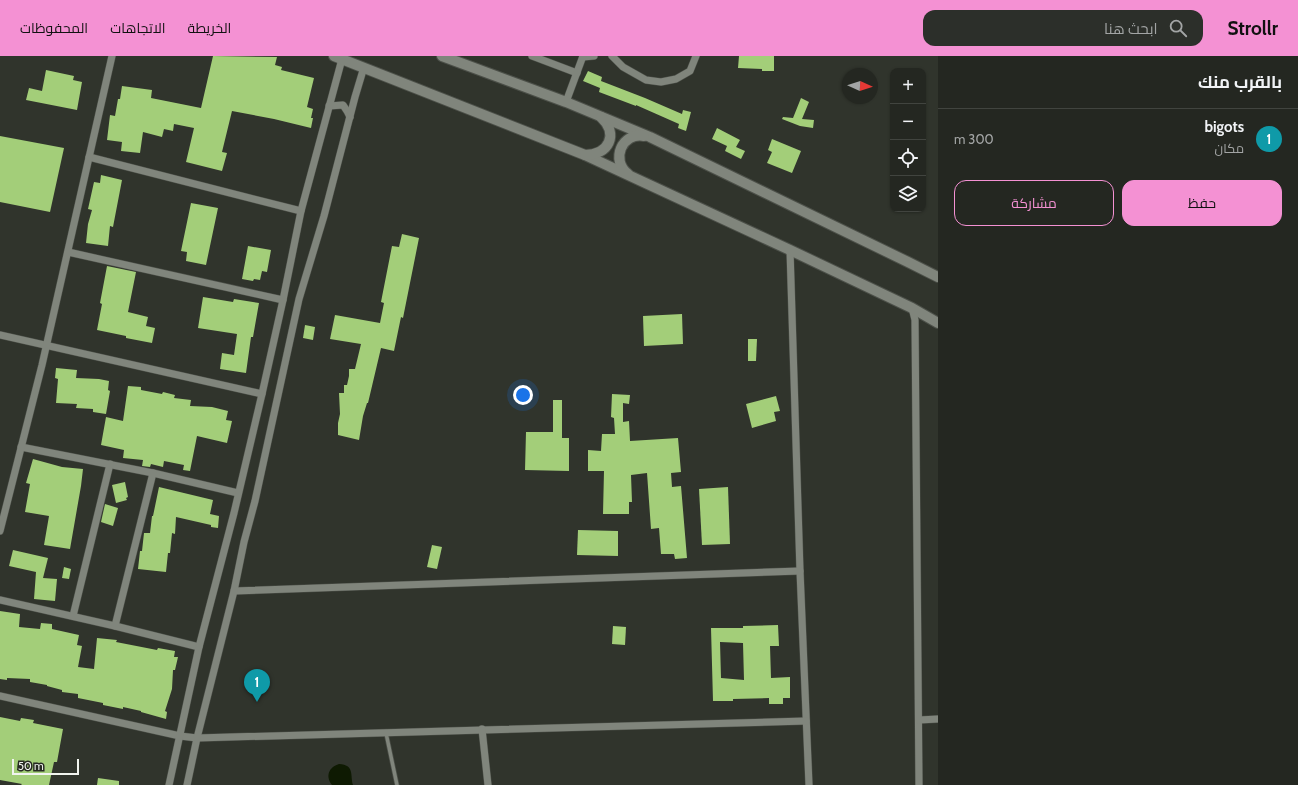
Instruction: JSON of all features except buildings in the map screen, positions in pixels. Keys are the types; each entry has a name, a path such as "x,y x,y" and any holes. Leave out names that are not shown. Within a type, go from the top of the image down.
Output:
{"street":[{"path":"0,531 47,345 112,56"},
{"path":"442,56 566,102 650,137 938,277"},
{"path":"532,56 577,72"},
{"path":"566,102 583,56 594,56"},
{"path":"612,56 623,67 646,80 661,82 676,79 690,71 696,56"},
{"path":"169,785 199,647 262,394 301,211 329,106 338,57 585,155 912,308 938,323"},
{"path":"187,785 197,738 255,501 299,299 324,216 364,67"},
{"path":"329,106 343,105 350,118"},
{"path":"585,155 602,152 609,142 610,130 601,116"},
{"path":"630,176 620,165 620,152 622,146 625,141 635,135 650,137"},
{"path":"89,157 301,211"},
{"path":"790,250 800,571 809,785"},
{"path":"68,252 283,300"},
{"path":"912,308 915,320 919,785"},
{"path":"0,335 262,394"},
{"path":"21,447 153,473 238,493"},
{"path":"73,616 110,464"},
{"path":"115,626 153,473"},
{"path":"234,591 800,571"},
{"path":"0,600 73,616 199,647"},
{"path":"0,696 180,736 197,738 806,721"},
{"path":"919,720 938,719"},
{"path":"482,729 488,785"}],"lane":[{"path":"386,732 397,785"}],"shaded area":[{"path":"339,764 350,768 353,785 332,785 330,782 329,772 333,767"}],"place":[{"name":"bigots","path":"257,702"}]}
